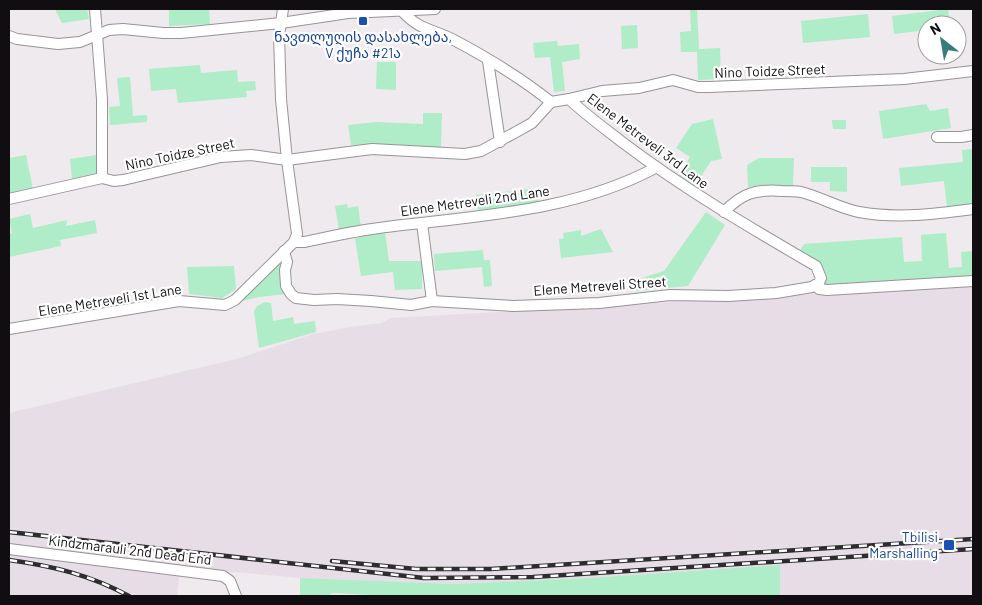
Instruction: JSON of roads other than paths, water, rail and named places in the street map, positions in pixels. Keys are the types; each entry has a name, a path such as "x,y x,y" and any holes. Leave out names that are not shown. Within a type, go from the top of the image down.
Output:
{"street":[{"path":"94,9 102,99 102,178"},
{"path":"283,9 279,36 282,99 287,160 297,234 294,242 284,251"},
{"path":"9,36 18,39 58,44 80,42 110,30 123,29 181,33 281,23 348,13 435,9"},
{"path":"402,11 410,21 424,29 453,39 525,81 551,102"},
{"path":"488,60 500,142"},
{"name":"Nino Toidze Street","path":"569,99 602,91 639,88 673,80 709,87 904,79 973,71"},
{"name":"Elene Metreveli 3rd Lane","path":"551,102 569,99 655,168 724,212"},
{"name":"Nino Toidze Street","path":"9,199 102,178 123,180 237,155 287,160 372,149 465,154 481,151 532,123 551,102"},
{"path":"937,137 973,135"},
{"name":"Elene Metreveli 2nd Lane","path":"294,242 298,243 377,228 541,208 617,186 655,168"},
{"path":"973,209 925,215 891,215 859,212 800,192 768,190 751,192 735,201 724,212 816,266 821,278 815,285 819,289 973,281"},
{"path":"422,223 432,301"},
{"name":"Elene Metreveli Street","path":"284,251 287,262 285,270 286,286 296,298 314,300 337,299 411,305 432,301 513,306 599,303 670,294 728,296 776,292 815,285"},
{"name":"Elene Metreveli 1st Lane","path":"9,329 178,301 225,305 235,300 284,251"},
{"name":"Kindzmarauli 2nd Dead End","path":"9,549 223,576 230,581 236,596"}],"railway":[{"path":"9,532 424,578 533,577 973,549"},
{"path":"332,561 416,569 491,569 973,539"},
{"path":"9,560 71,572 100,582 129,596"}],"place":[{"name":"ნავთლუღის დასახლება, V ქუჩა #21ა","path":"363,21"},
{"name":"Tbilisi Marshalling","path":"949,545"}]}
